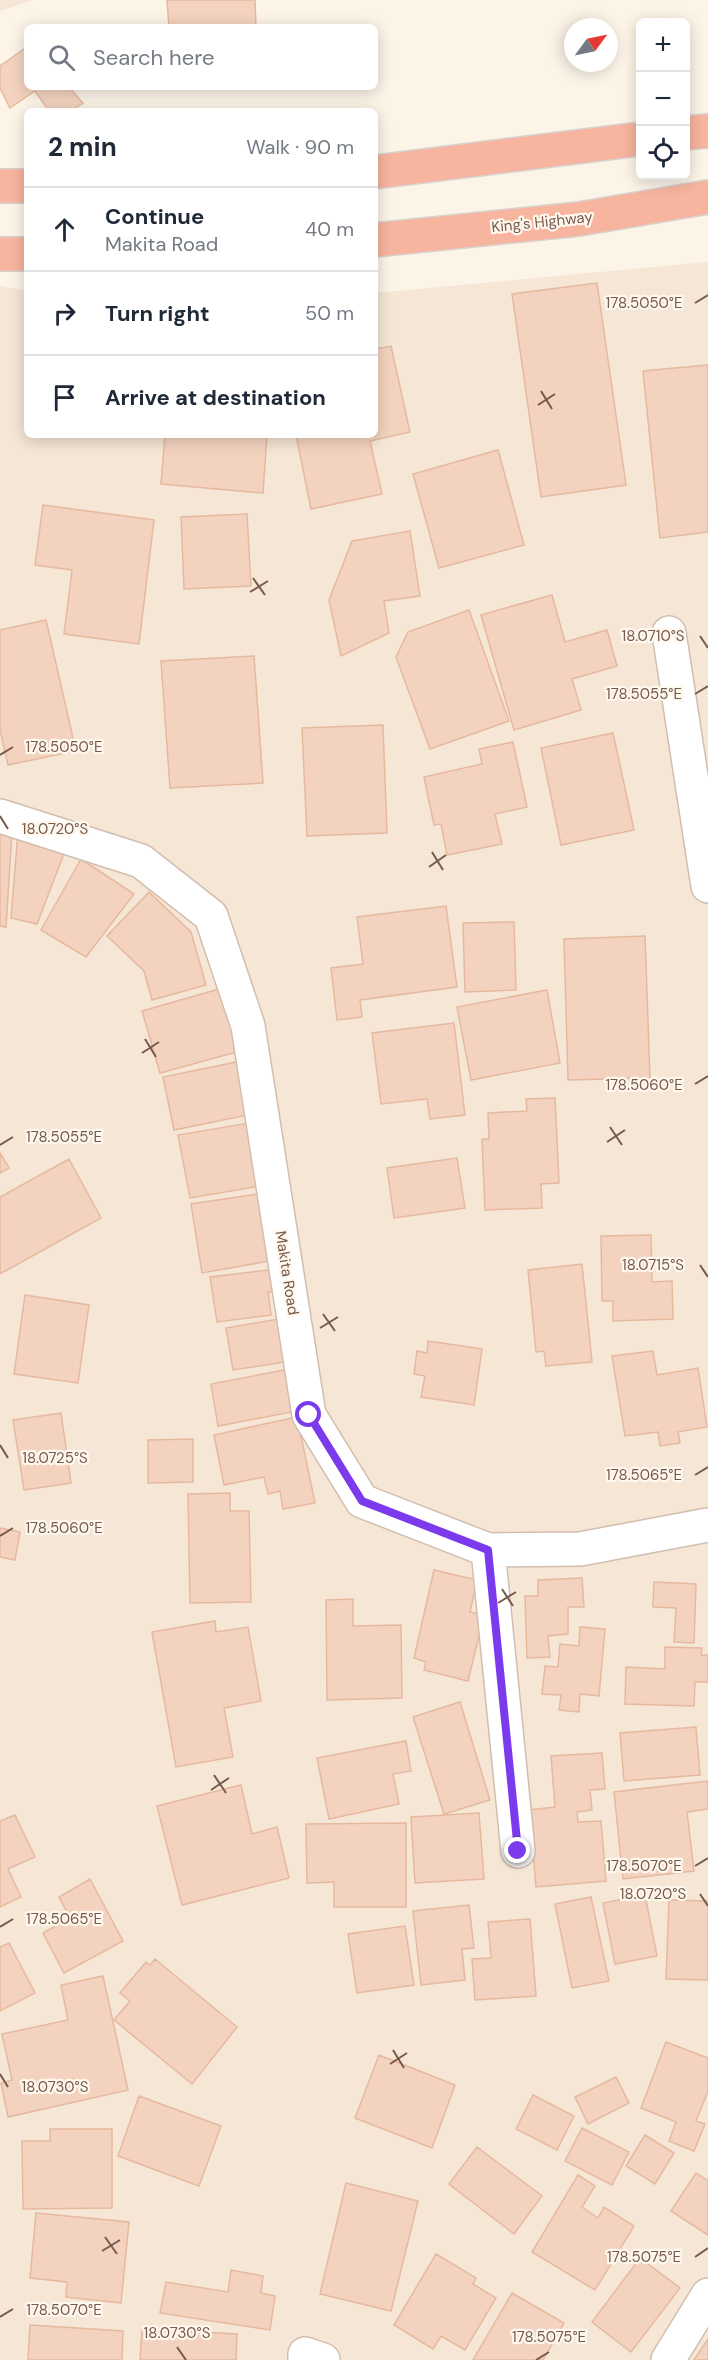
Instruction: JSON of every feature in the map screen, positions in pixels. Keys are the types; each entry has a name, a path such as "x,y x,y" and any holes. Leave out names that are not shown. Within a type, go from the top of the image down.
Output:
{"highway":[{"path":"690,133 708,131"},
{"path":"378,172 636,139"},
{"path":"0,186 24,186"},
{"name":"King's Highway","path":"378,240 579,219 708,197"},
{"path":"0,254 24,254"}],"street":[{"path":"669,633 708,885"},
{"name":"Makita Road","path":"0,816 141,861 210,916 248,1026 309,1415 362,1501 488,1550 580,1549 708,1525"},
{"path":"488,1550 518,1851"},
{"path":"668,2360 708,2295"},
{"path":"305,2360 305,2354 323,2360"}],"shaded area":[{"path":"0,0 32,0 0,11"},
{"path":"708,262 708,2360 0,2360 0,286 24,290 24,438 378,438 378,293"}],"building":[{"path":"167,0 255,0 256,24 169,24"},
{"path":"24,49 24,90 72,90 83,103 76,108 47,108 35,91 10,108 0,88 0,66"},
{"path":"597,283 626,485 541,497 512,294"},
{"path":"391,346 410,432 370,441 382,494 311,509 297,438 378,438 378,348"},
{"path":"708,365 708,532 660,538 643,371"},
{"path":"165,438 267,438 263,493 161,484"},
{"path":"498,450 524,545 439,568 413,474"},
{"path":"43,505 154,520 139,644 64,634 72,570 35,565"},
{"path":"247,514 251,586 184,589 181,517"},
{"path":"410,531 420,596 384,601 389,633 341,656 329,600 352,541"},
{"path":"552,595 565,642 607,630 617,666 572,679 581,710 514,730 481,615"},
{"path":"469,610 509,721 430,749 396,657 408,632"},
{"path":"46,620 76,751 8,765 0,730 0,630"},
{"path":"254,656 263,783 170,788 161,661"},
{"path":"383,725 387,833 307,836 302,728"},
{"path":"613,733 634,830 561,845 541,748"},
{"path":"513,742 527,807 495,814 502,844 447,855 441,824 434,825 424,777 482,764 479,749"},
{"path":"0,831 12,832 6,927 0,926"},
{"path":"18,832 65,851 37,924 11,918"},
{"path":"81,859 134,894 86,957 41,930"},
{"path":"149,892 191,932 206,985 152,1000 144,971 107,936"},
{"path":"446,906 457,987 360,1000 362,1017 337,1020 331,968 363,964 357,917"},
{"path":"514,922 516,990 465,992 463,923"},
{"path":"645,936 650,1078 568,1080 564,939"},
{"path":"226,987 244,1050 160,1073 142,1011"},
{"path":"547,990 560,1063 471,1080 457,1007"},
{"path":"454,1023 465,1115 430,1119 427,1099 381,1104 372,1033"},
{"path":"246,1060 257,1113 174,1130 163,1077"},
{"path":"555,1098 559,1183 541,1184 542,1208 485,1210 482,1139 489,1139 488,1113 527,1111 526,1099"},
{"path":"255,1122 266,1185 190,1198 178,1135"},
{"path":"0,1153 9,1168 0,1173"},
{"path":"457,1158 465,1208 394,1218 387,1168"},
{"path":"69,1159 101,1218 0,1274 0,1197"},
{"path":"264,1193 275,1260 202,1273 191,1204"},
{"path":"651,1235 652,1282 672,1281 673,1319 613,1321 613,1301 602,1301 601,1236"},
{"path":"582,1264 592,1362 546,1366 544,1351 536,1352 528,1270"},
{"path":"276,1269 279,1291 268,1292 271,1315 217,1322 210,1277"},
{"path":"25,1295 89,1305 78,1383 14,1374"},
{"path":"284,1318 291,1361 233,1370 226,1328"},
{"path":"428,1341 482,1349 474,1405 421,1397 425,1376 414,1374 417,1351 427,1353"},
{"path":"653,1351 657,1375 698,1368 707,1427 678,1432 680,1443 660,1446 658,1432 625,1436 612,1356"},
{"path":"290,1369 297,1411 218,1426 211,1384"},
{"path":"61,1413 71,1483 24,1490 13,1420"},
{"path":"297,1417 315,1503 283,1509 280,1491 268,1494 264,1477 224,1485 214,1435"},
{"path":"193,1439 193,1482 148,1483 148,1440"},
{"path":"230,1493 230,1511 249,1511 251,1602 190,1603 188,1494"},
{"path":"0,1528 20,1532 15,1560 0,1557"},
{"path":"434,1570 477,1580 470,1612 484,1615 468,1681 424,1670 426,1662 414,1658"},
{"path":"582,1578 584,1607 568,1607 568,1634 548,1636 550,1657 527,1658 525,1596 538,1596 538,1580"},
{"path":"654,1582 696,1584 694,1643 674,1642 676,1608 653,1607"},
{"path":"353,1599 353,1626 401,1625 402,1698 327,1700 326,1600"},
{"path":"215,1621 216,1632 248,1627 261,1701 224,1708 233,1757 176,1767 152,1632"},
{"path":"580,1627 605,1629 599,1696 580,1694 579,1712 559,1710 561,1695 542,1694 545,1666 558,1667 560,1644 579,1646"},
{"path":"665,1647 702,1648 701,1655 708,1655 708,1682 695,1682 694,1706 625,1704 626,1667 665,1669"},
{"path":"460,1702 490,1800 444,1814 413,1717"},
{"path":"696,1727 700,1775 624,1781 620,1733"},
{"path":"406,1741 411,1771 393,1774 399,1804 329,1819 317,1758"},
{"path":"602,1753 605,1789 590,1790 592,1810 577,1812 578,1822 601,1821 606,1881 536,1887 529,1810 555,1807 551,1756"},
{"path":"708,1781 708,1809 687,1812 694,1871 623,1879 614,1792"},
{"path":"241,1785 252,1834 277,1827 289,1878 182,1905 157,1806"},
{"path":"479,1813 484,1879 415,1883 411,1817"},
{"path":"15,1815 35,1857 8,1869 21,1897 0,1907 0,1821"},
{"path":"406,1823 406,1907 334,1907 334,1882 307,1883 306,1824"},
{"path":"90,1879 123,1941 64,1973 43,1933 70,1918 59,1897"},
{"path":"645,1895 657,1956 615,1964 603,1903"},
{"path":"591,1897 609,1981 572,1988 555,1904"},
{"path":"669,1900 708,1901 708,1980 666,1979"},
{"path":"469,1905 474,1948 462,1949 465,1980 421,1985 413,1911"},
{"path":"530,1919 536,1996 475,2000 472,1959 491,1958 488,1922"},
{"path":"405,1926 414,1985 357,1993 348,1934"},
{"path":"9,1943 35,1993 0,2011 0,1947"},
{"path":"155,1959 237,2027 192,2084 114,2020 130,2001 120,1993 146,1962 150,1965"},
{"path":"103,1976 128,2090 8,2117 1,2083 12,2080 2,2034 68,2020 61,1985"},
{"path":"666,2042 708,2058 708,2091 696,2121 705,2124 694,2151 669,2141 676,2122 641,2108"},
{"path":"379,2055 455,2085 432,2148 355,2118"},
{"path":"616,2077 629,2103 588,2124 575,2097"},
{"path":"533,2095 574,2116 557,2150 516,2129"},
{"path":"139,2096 221,2126 199,2186 118,2156"},
{"path":"582,2128 629,2152 612,2185 565,2161"},
{"path":"50,2129 112,2129 112,2208 23,2209 22,2141 50,2141"},
{"path":"645,2135 674,2153 655,2184 626,2166"},
{"path":"477,2147 542,2196 514,2234 449,2184"},
{"path":"696,2173 708,2181 708,2235 671,2211"},
{"path":"578,2175 595,2186 582,2207 598,2218 604,2207 634,2226 595,2290 532,2252"},
{"path":"346,2183 418,2201 391,2311 320,2294"},
{"path":"36,2213 129,2222 121,2303 66,2297 67,2282 30,2278"},
{"path":"436,2254 476,2278 473,2284 496,2298 465,2350 441,2336 433,2349 394,2325"},
{"path":"640,2258 680,2288 631,2352 592,2322"},
{"path":"231,2270 263,2276 261,2293 275,2296 270,2330 160,2313 166,2282 228,2292"},
{"path":"512,2293 564,2323 543,2360 473,2360"},
{"path":"30,2325 123,2331 122,2360 28,2360"},
{"path":"142,2329 237,2334 236,2360 140,2360"},
{"path":"708,2339 708,2360 694,2360"}],"route":[{"path":"309,1415 362,1501 488,1550 518,1851"}]}
